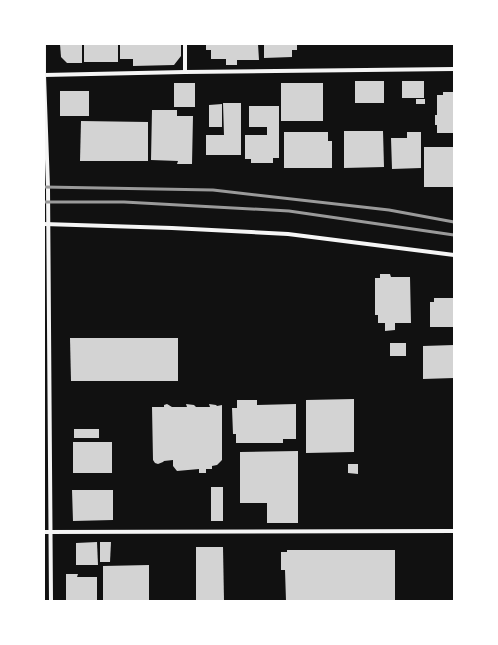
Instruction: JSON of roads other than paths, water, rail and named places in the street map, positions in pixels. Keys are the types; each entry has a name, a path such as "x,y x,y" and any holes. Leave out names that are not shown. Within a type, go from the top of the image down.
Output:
{"street":[{"path":"44,44 48,187 46,224 51,601"},
{"path":"185,44 186,72"},
{"path":"44,75 454,69"},
{"path":"46,224 172,228 288,234 454,255"},
{"path":"44,532 454,531"}],"railway":[{"path":"44,187 213,190 389,210 454,222"},
{"path":"44,202 124,202 289,211 454,235"}]}
